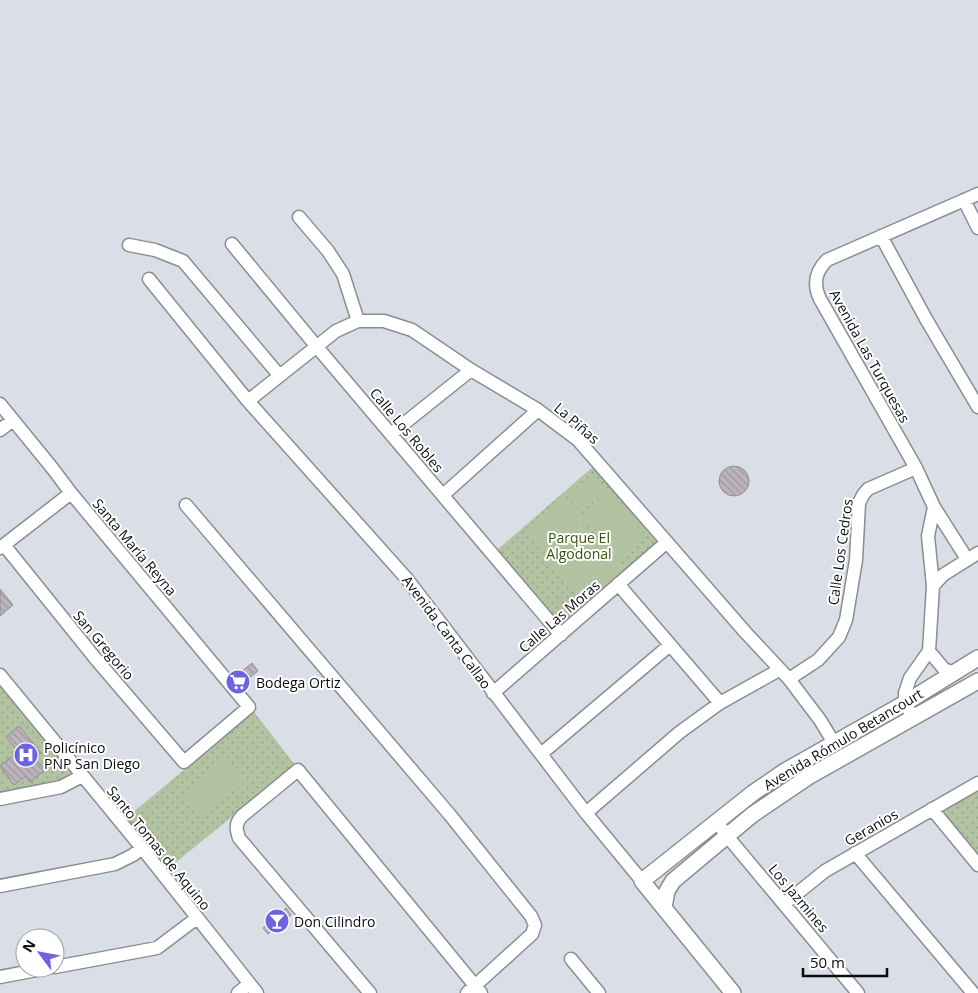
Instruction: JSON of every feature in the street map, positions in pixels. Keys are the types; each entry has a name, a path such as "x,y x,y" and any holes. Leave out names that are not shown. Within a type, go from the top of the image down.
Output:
{"street":[{"name":"Avenida Las Turquesas","path":"973,556 934,506 916,468 817,292 815,282 817,273 827,260 978,194"},
{"path":"964,200 978,228"},
{"path":"299,217 328,251 343,274 358,321"},
{"path":"881,236 926,319 978,408"},
{"name":"Calle Los Robles","path":"232,244 561,635"},
{"path":"129,245 155,250 183,261 279,375"},
{"name":"Avenida Canta Callao","path":"149,279 248,400 408,579 586,813 733,993"},
{"name":"La Piñas","path":"248,400 336,331 358,321 384,321 412,330 471,370 538,410 578,440 784,674 820,720 834,743"},
{"path":"391,434 471,370"},
{"name":"Santa María Reyna","path":"0,404 71,493 249,707 184,762"},
{"path":"443,495 538,410"},
{"path":"0,430 13,420"},
{"name":"Calle Los Cedros","path":"586,813 680,732 720,703 818,660 839,637 846,620 854,569 859,502 868,489 916,468"},
{"path":"2,546 71,493"},
{"path":"186,505 450,815 531,916 535,925 532,934 474,991 298,770 242,816 237,823 239,838 370,993"},
{"path":"913,717 905,702 905,693 907,686 929,651 933,586 928,536 934,506"},
{"name":"Calle Las Moras","path":"493,693 667,542"},
{"name":"San Gregorio","path":"2,546 184,762"},
{"path":"933,586 943,574 973,556"},
{"path":"618,584 720,703"},
{"path":"541,754 670,645"},
{"path":"929,651 944,669 954,673"},
{"name":"Avenida Rómulo Betancourt","path":"642,881 753,793 785,771 978,658"},
{"name":"Santo Tomas de Aquino","path":"0,675 142,848 253,988"},
{"name":"Avenida Rómulo Betancourt","path":"664,907 673,881 752,815 808,777 978,681"},
{"path":"0,799 62,787 82,776"},
{"name":"Geranios","path":"784,904 825,871 978,783"},
{"path":"932,809 978,864"},
{"name":"Los Jazmines","path":"717,822 858,993"},
{"path":"0,886 114,864 132,856 142,848"},
{"path":"855,853 973,993 978,989"},
{"path":"65,965 157,948 197,918"},
{"path":"571,959 599,993"},
{"path":"0,977 15,974"},
{"path":"238,993 253,988"}],"green space":[{"name":"Parque El Algodonal","path":"595,465 660,541 562,625 497,550"},
{"path":"594,474 607,490 580,512 567,495"},
{"path":"609,492 646,537 619,560 582,515"},
{"path":"562,498 622,568 583,601 524,531"},
{"path":"0,681 76,775 59,783 0,796"},
{"path":"254,712 295,765 169,868 126,818"},
{"path":"226,757 246,780 201,818 182,795"},
{"path":"978,789 978,857 940,811"}],"building":[{"path":"734,466 745,470 749,481 745,492 734,496 723,492 719,481 723,470"},
{"path":"0,589 13,605 0,616"},
{"path":"252,663 258,671 237,688 231,680"},
{"name":"Policínico PNP San Diego","path":"19,726 41,753 35,758 45,770 30,782 26,776 14,785 0,766 18,752 6,737"},
{"name":"Don Cilindro","path":"286,908 291,915 268,934 263,928"}],"place":[{"name":"Bodega Ortiz","path":"238,682"},
{"name":"Policínico PNP San Diego","path":"26,755"},
{"name":"Don Cilindro","path":"277,921"}]}
